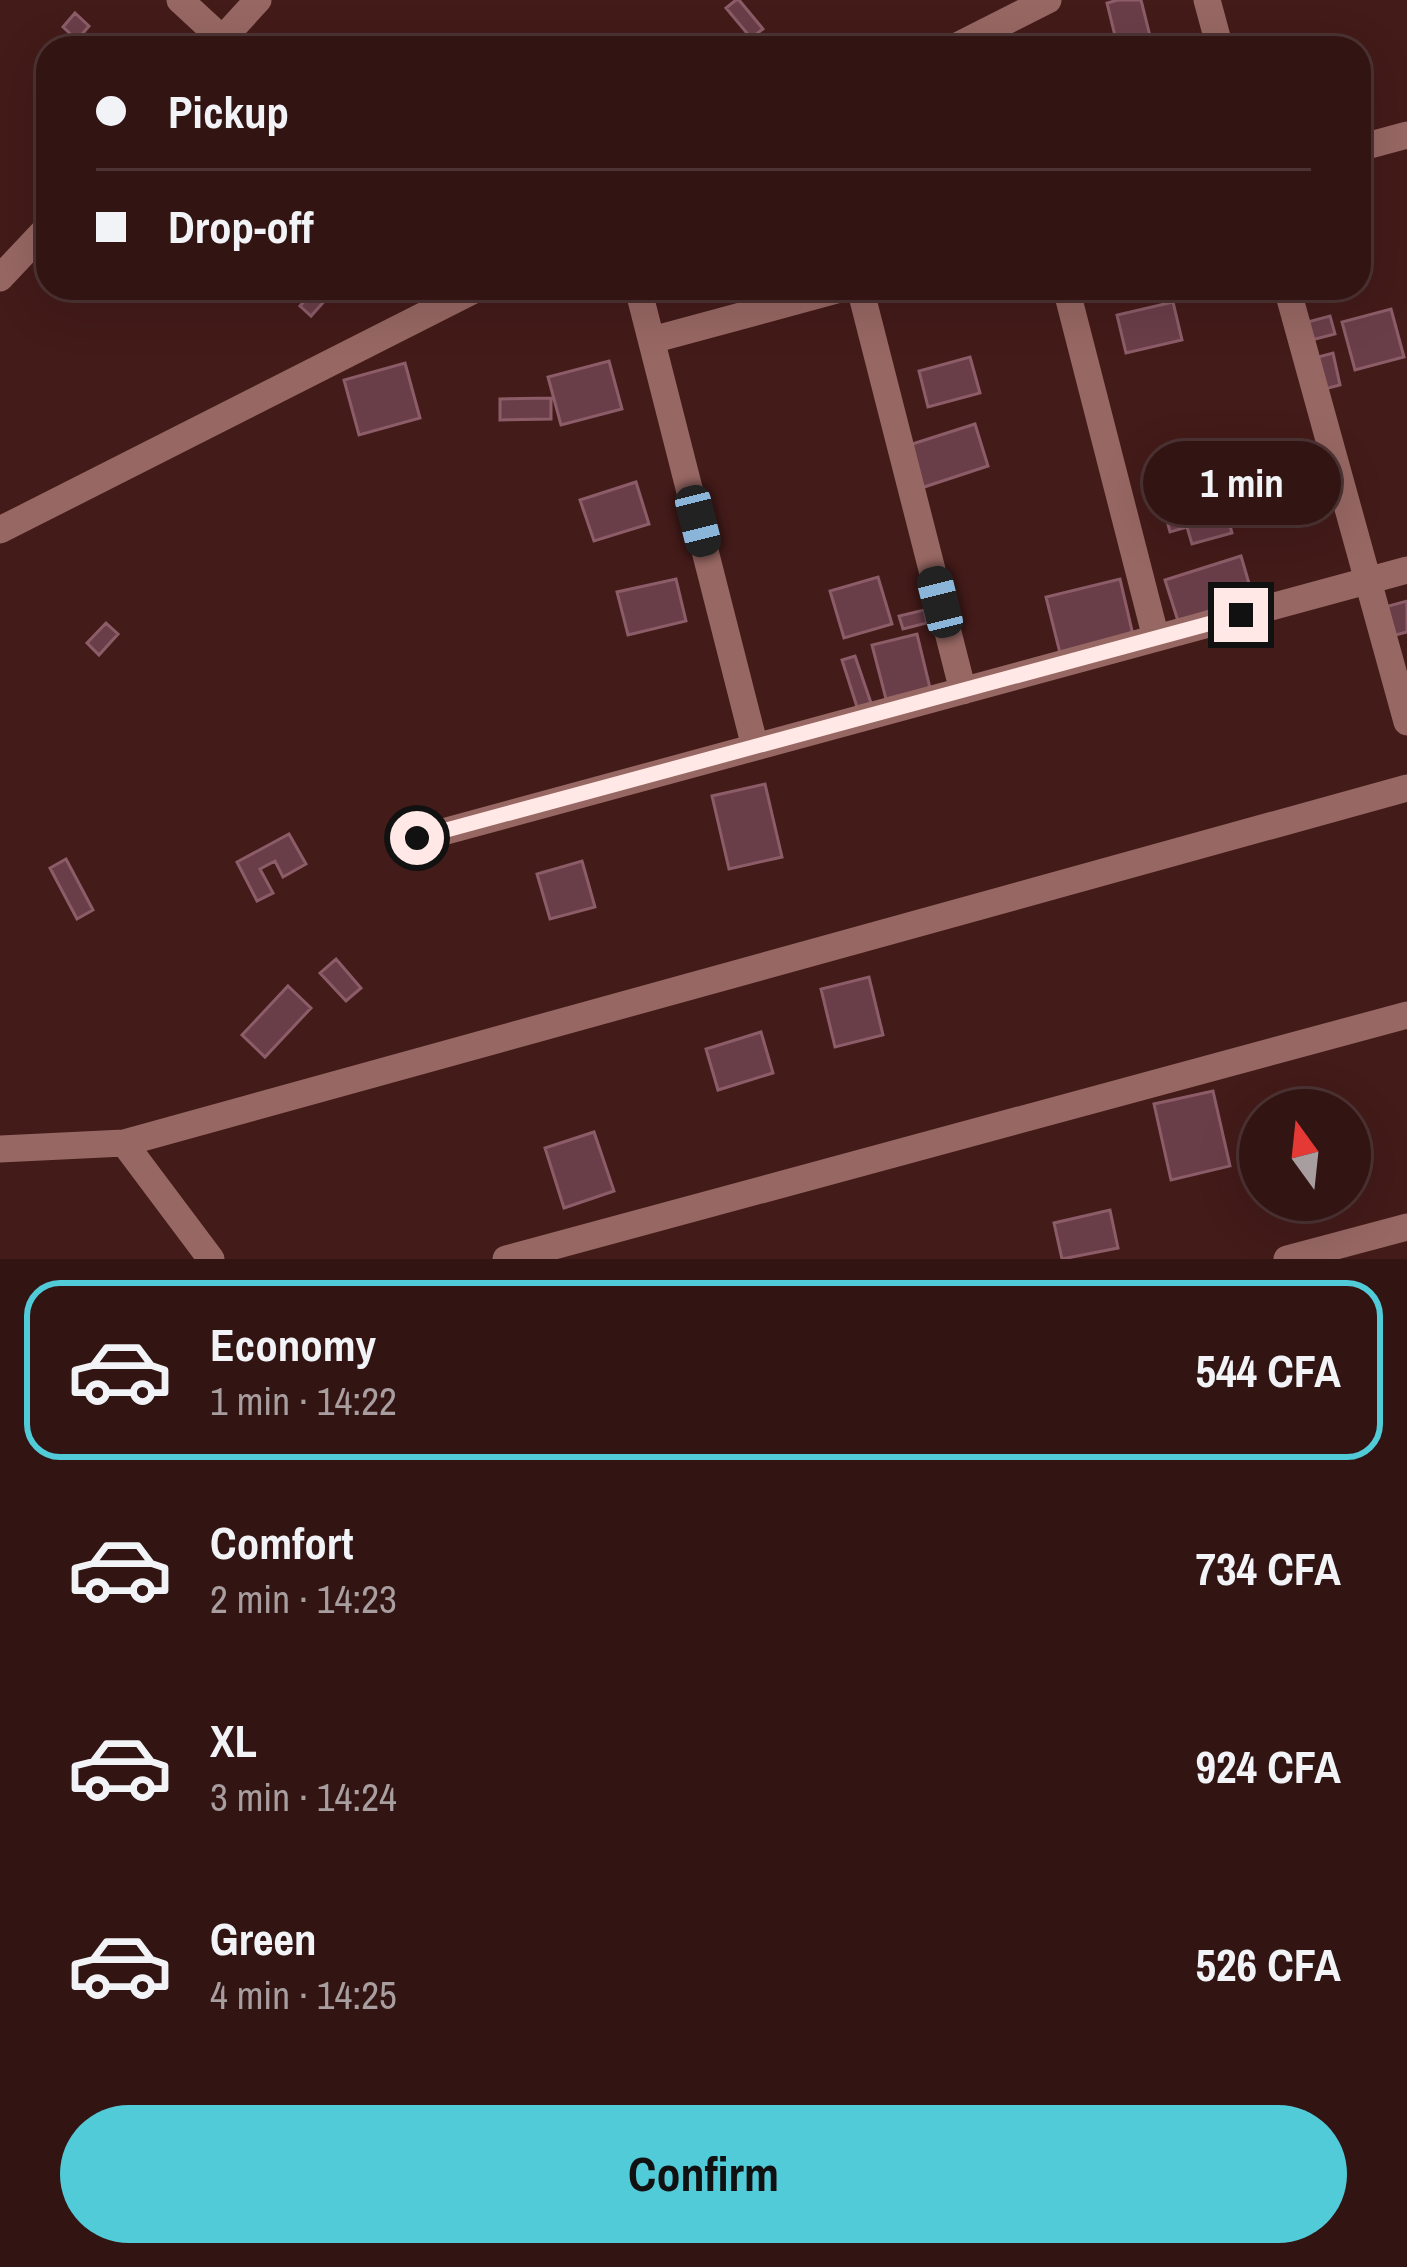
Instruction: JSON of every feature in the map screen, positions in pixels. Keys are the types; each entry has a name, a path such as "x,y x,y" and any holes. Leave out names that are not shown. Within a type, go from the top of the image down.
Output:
{"street":[{"path":"180,0 214,36"},
{"path":"230,36 258,0"},
{"path":"1001,36 1048,0"},
{"path":"1207,0 1217,36"},
{"path":"1371,145 1407,135"},
{"path":"0,278 36,239"},
{"path":"0,530 454,300"},
{"path":"641,300 755,747"},
{"path":"652,340 800,300"},
{"path":"863,300 963,691"},
{"path":"1069,300 1156,638"},
{"path":"1290,300 1407,722"},
{"path":"417,838 1407,570"},
{"path":"0,1149 124,1143 1407,788"},
{"path":"506,1259 1407,1015"},
{"path":"124,1143 211,1259"},
{"path":"1287,1259 1337,1252 1407,1227"}],"building":[{"path":"739,0 763,29 749,36 726,8"},
{"path":"1141,0 1150,36 1115,36 1107,3"},
{"path":"75,13 89,26 80,36 63,27"},
{"path":"306,300 325,300 311,316 300,306"},
{"path":"1173,302 1182,340 1126,353 1117,315"},
{"path":"1391,309 1404,357 1355,370 1342,322"},
{"path":"1330,316 1335,334 1304,342 1300,324"},
{"path":"1333,353 1340,385 1325,389 1318,357"},
{"path":"970,357 980,393 928,407 919,371"},
{"path":"609,361 622,409 561,425 548,377"},
{"path":"405,363 420,418 359,435 344,380"},
{"path":"551,398 551,419 500,420 500,399"},
{"path":"975,424 988,466 921,488 906,446"},
{"path":"636,482 649,524 594,541 580,500"},
{"path":"1220,490 1232,533 1192,544 1187,527 1170,532 1163,506"},
{"path":"1241,556 1253,597 1178,621 1165,580"},
{"path":"878,577 892,624 844,638 830,591"},
{"path":"676,579 686,621 628,635 617,592"},
{"path":"1120,579 1133,635 1060,653 1046,597"},
{"path":"1407,601 1407,632 1392,636 1385,607"},
{"path":"924,610 927,623 903,629 899,616"},
{"path":"106,623 118,634 99,655 87,643"},
{"path":"917,634 930,688 886,699 872,645"},
{"path":"855,656 871,703 857,707 842,660"},
{"path":"765,784 782,857 729,869 712,796"},
{"path":"289,834 306,864 283,877 275,861 260,869 273,893 257,901 237,862"},
{"path":"66,859 93,910 77,919 50,868"},
{"path":"582,861 595,907 550,919 537,874"},
{"path":"336,959 361,988 346,1001 320,973"},
{"path":"869,977 883,1035 835,1047 821,989"},
{"path":"288,986 311,1008 265,1057 242,1035"},
{"path":"761,1032 773,1073 718,1090 706,1049"},
{"path":"1213,1091 1230,1166 1171,1180 1154,1104"},
{"path":"594,1132 614,1191 564,1208 545,1148"},
{"path":"1110,1210 1118,1248 1062,1259 1054,1223"}],"route":[{"path":"417,838 1241,615"}]}
